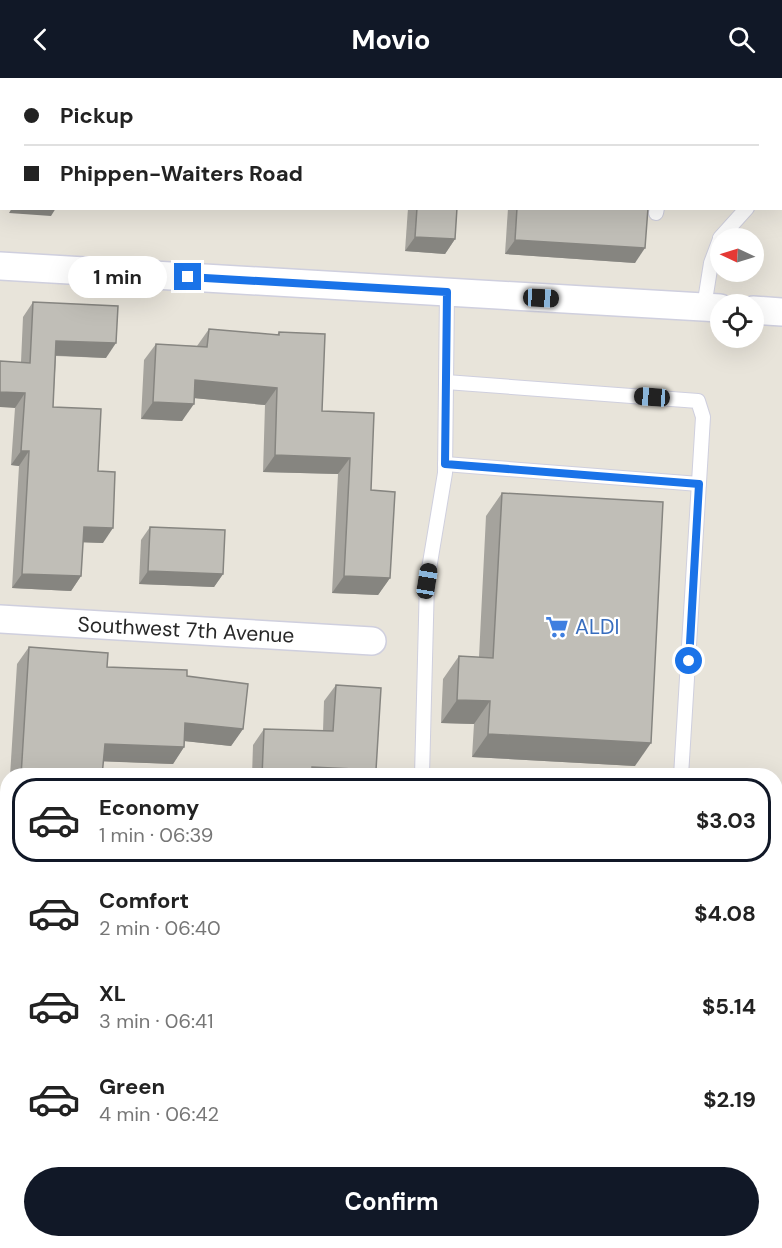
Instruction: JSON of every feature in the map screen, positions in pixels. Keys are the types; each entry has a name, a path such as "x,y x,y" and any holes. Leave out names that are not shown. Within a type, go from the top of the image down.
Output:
{"street":[{"path":"0,266 710,308"},
{"path":"764,311 782,312"},
{"name":"Southwest 7th Avenue","path":"0,619 372,641"}],"lane":[{"path":"730,228 745,210"},
{"path":"422,768 427,581 445,464 447,292"},
{"path":"446,382 698,401 703,417 681,768"},
{"path":"445,464 699,484"}],"building":[{"path":"417,210 457,210 455,239 415,237"},
{"path":"517,210 648,210 645,248 515,240"},
{"path":"33,302 118,306 116,343 56,341 53,407 101,409 98,471 115,472 113,528 84,527 81,576 22,574 29,451 21,451 25,393 0,392 0,361 30,363"},
{"path":"209,329 279,335 279,332 325,334 322,411 374,413 371,490 395,492 390,578 344,576 350,458 275,455 277,388 195,380 194,404 153,402 156,344 207,347"},
{"path":"502,493 663,502 651,743 488,734 490,701 457,700 459,656 493,658"},
{"path":"150,527 225,530 223,574 148,571"},
{"path":"29,647 108,653 107,667 187,670 187,676 248,684 243,729 185,723 184,747 105,744 103,768 21,768"},
{"path":"336,685 381,688 376,768 262,768 264,729 333,731"}],"place":[{"name":"ALDI","path":"557,627"}],"route":[{"path":"188,277 447,292 445,464 699,484 689,661"}]}
